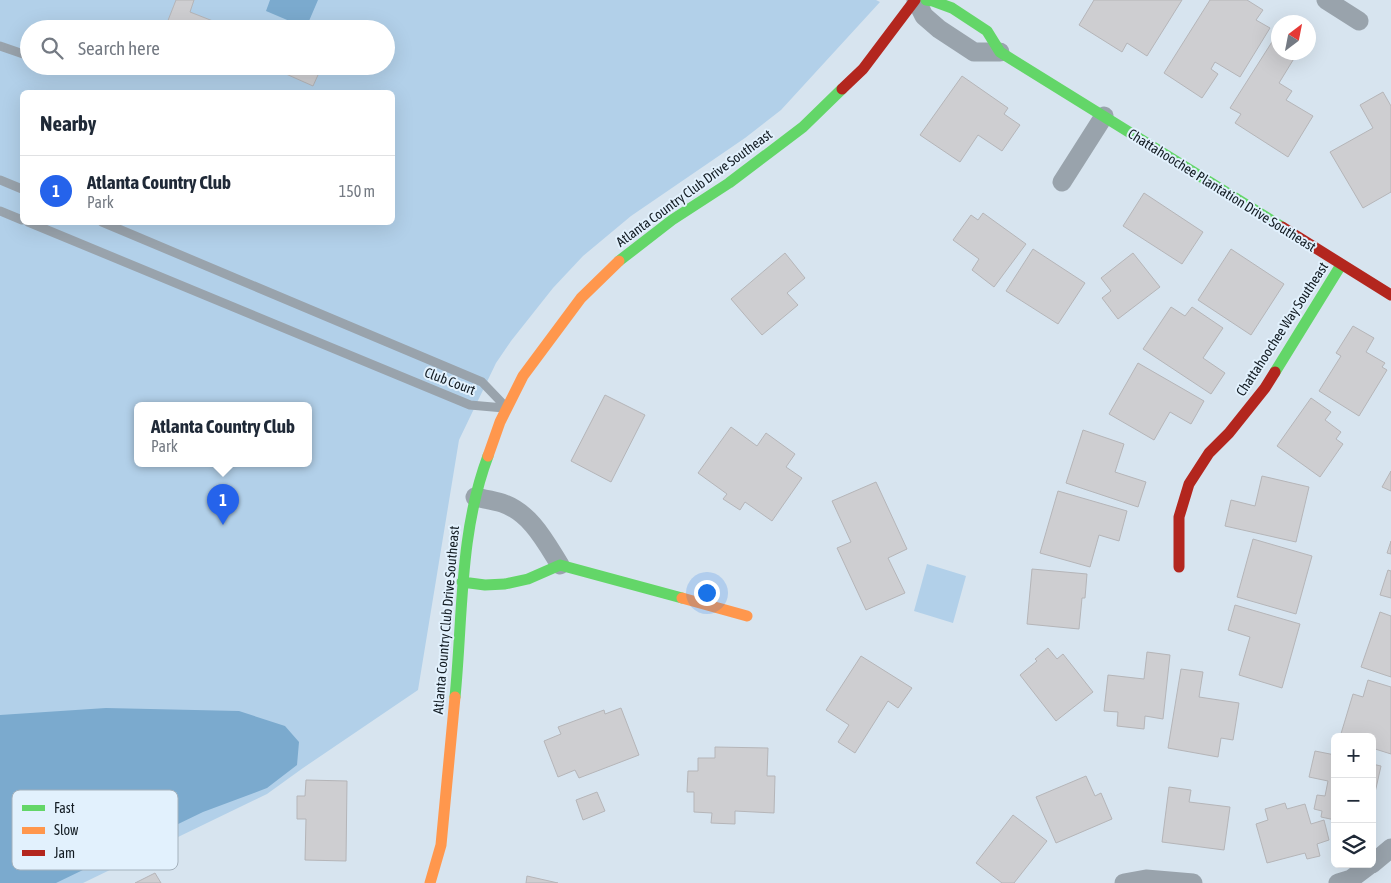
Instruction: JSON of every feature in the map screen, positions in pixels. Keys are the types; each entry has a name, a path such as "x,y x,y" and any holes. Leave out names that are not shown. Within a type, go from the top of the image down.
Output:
{"street":[{"path":"915,0 924,16 939,29 974,52 1000,52"},
{"name":"Atlanta Country Club Drive Southeast","path":"430,883 441,845 445,808 458,669 462,582 467,537 475,496 486,458 523,376 581,298 626,255 672,220 729,183 803,128 863,69 915,0"},
{"name":"Chattahoochee Plantation Drive Southeast","path":"926,0 952,8 987,31 1000,52 1391,295"},
{"path":"1326,0 1359,21"},
{"path":"1062,182 1104,116"},
{"name":"Chattahoochee Way Southeast","path":"1179,567 1179,517 1190,484 1209,453 1229,433 1265,388 1341,264"},
{"path":"475,496 503,504 524,516 538,530 560,565"},
{"path":"462,582 485,586 504,584 528,579 560,565 747,616"},
{"path":"1376,861 1391,848"},
{"path":"1338,883 1351,878 1366,868"},
{"path":"1124,883 1146,879 1193,883"}],"lane":[{"path":"0,46 20,53"},
{"path":"0,180 20,188"},
{"path":"0,211 20,219"},
{"name":"Club Court","path":"35,225 470,405 507,408"},
{"name":"Club Court","path":"109,225 482,382 507,408"}],"shaded area":[{"path":"0,0 876,0 880,2 781,110 745,138 631,216 583,256 553,288 496,363 459,440 418,690 267,794 178,837 178,790 12,790 12,870 110,870 83,883 0,883"},
{"path":"270,0 318,0 309,20 287,20 266,11"},
{"path":"927,564 966,576 953,623 914,611"},
{"path":"106,708 239,711 285,726 299,742 297,765 267,788 203,812 178,824 178,790 12,790 12,870 83,870 56,883 0,883 0,715"}],"building":[{"path":"176,0 194,0 190,12 210,20 168,20"},
{"path":"1094,0 1182,0 1147,56 1127,43 1122,52 1079,25"},
{"path":"1210,0 1247,0 1263,10 1256,20 1270,28 1240,77 1215,62 1211,69 1218,74 1202,98 1164,73"},
{"path":"1271,43 1271,60 1293,60 1279,83 1292,91 1286,100 1313,116 1288,157 1235,123 1241,114 1230,108"},
{"path":"288,75 318,75 313,86"},
{"path":"962,76 1008,108 1004,114 1020,125 1002,151 978,135 960,162 920,135"},
{"path":"1383,92 1391,106 1391,192 1363,208 1330,152 1373,128 1360,105"},
{"path":"1144,193 1203,232 1182,264 1123,226"},
{"path":"983,213 1026,244 994,287 972,270 979,259 953,240 971,215 978,220"},
{"path":"1033,249 1085,283 1058,324 1006,291"},
{"path":"1231,249 1284,284 1251,335 1198,300"},
{"path":"785,253 805,278 787,293 798,305 762,335 731,299"},
{"path":"1133,253 1160,287 1118,319 1102,298 1111,291 1101,278"},
{"path":"1171,307 1185,316 1192,307 1223,328 1203,358 1225,373 1211,394 1143,349"},
{"path":"1353,326 1374,338 1366,352 1385,363 1382,367 1387,370 1359,416 1319,391 1341,356 1336,353"},
{"path":"1138,363 1204,401 1191,424 1170,412 1154,440 1109,414"},
{"path":"605,395 645,415 611,482 571,461"},
{"path":"1311,398 1331,412 1325,420 1341,432 1336,439 1343,444 1320,477 1277,446"},
{"path":"731,427 757,446 766,433 795,454 786,467 802,478 772,521 745,502 740,510 723,499 727,494 698,473"},
{"path":"1083,430 1124,444 1115,472 1146,482 1138,507 1066,483"},
{"path":"1391,471 1391,491 1382,487"},
{"path":"1262,476 1309,487 1296,542 1225,526 1231,500 1255,506"},
{"path":"876,482 907,549 888,558 905,593 866,610 837,548 851,542 832,501"},
{"path":"1058,491 1127,511 1119,541 1099,535 1090,567 1040,553"},
{"path":"1253,539 1312,556 1296,614 1237,597"},
{"path":"1391,541 1391,554 1387,553"},
{"path":"1032,569 1087,574 1079,629 1027,624"},
{"path":"1388,570 1391,571 1391,598 1380,595"},
{"path":"1235,605 1300,624 1282,688 1239,675 1250,637 1228,630"},
{"path":"1380,612 1391,616 1391,677 1361,667"},
{"path":"1048,648 1057,659 1063,654 1093,692 1056,721 1020,675 1037,661 1035,659"},
{"path":"1147,652 1170,655 1163,719 1145,716 1144,729 1117,726 1118,712 1104,711 1108,675 1144,679"},
{"path":"861,656 912,688 898,708 888,701 855,753 838,742 849,725 826,710"},
{"path":"1181,669 1203,672 1199,697 1239,703 1233,740 1221,738 1218,757 1168,748"},
{"path":"1368,680 1391,687 1391,754 1376,749 1376,733 1341,733 1353,694 1363,697"},
{"path":"621,708 639,755 579,778 575,770 558,777 544,741 561,734 558,727 604,710 605,714"},
{"path":"715,747 768,748 767,776 775,776 774,813 735,811 735,824 711,823 712,813 694,812 694,792 687,792 688,771 698,771 698,758 715,758"},
{"path":"1315,751 1331,754 1331,819 1321,817 1322,811 1314,809 1317,795 1325,796 1328,781 1309,777"},
{"path":"1376,765 1381,766 1376,788"},
{"path":"1086,776 1095,796 1101,793 1112,819 1056,843 1036,797"},
{"path":"306,780 347,781 346,861 305,860 306,819 297,819 297,796 305,796"},
{"path":"1169,787 1191,790 1189,802 1230,807 1224,850 1162,842"},
{"path":"597,792 605,811 583,820 576,800"},
{"path":"1285,803 1287,809 1305,804 1311,824 1324,820 1329,840 1317,844 1320,856 1307,859 1305,853 1267,863 1256,824 1268,820 1265,809"},
{"path":"1013,815 1047,841 1014,883 1002,883 976,863"},
{"path":"155,873 161,883 135,883"},
{"path":"527,876 558,883 526,883"}],"traffic: fast":[{"path":"926,0 952,8 987,31 1000,52 1282,227"},
{"path":"619,261 672,220 729,183 803,127 842,89"},
{"path":"1275,372 1341,265"},
{"path":"455,697 467,545 479,485 488,456"},
{"path":"462,582 485,585 505,584 528,579 560,565 682,598"}],"traffic: slow":[{"path":"488,456 500,422 523,376 581,298 619,261"},
{"path":"682,598 747,616"},
{"path":"430,883 441,845 455,697"}],"traffic: jam":[{"path":"842,89 863,69 915,0"},
{"path":"1282,227 1391,295"},
{"path":"1179,567 1179,517 1189,484 1209,453 1229,433 1265,388 1275,372"}],"place":[{"name":"Atlanta Country Club","path":"223,525"}]}
